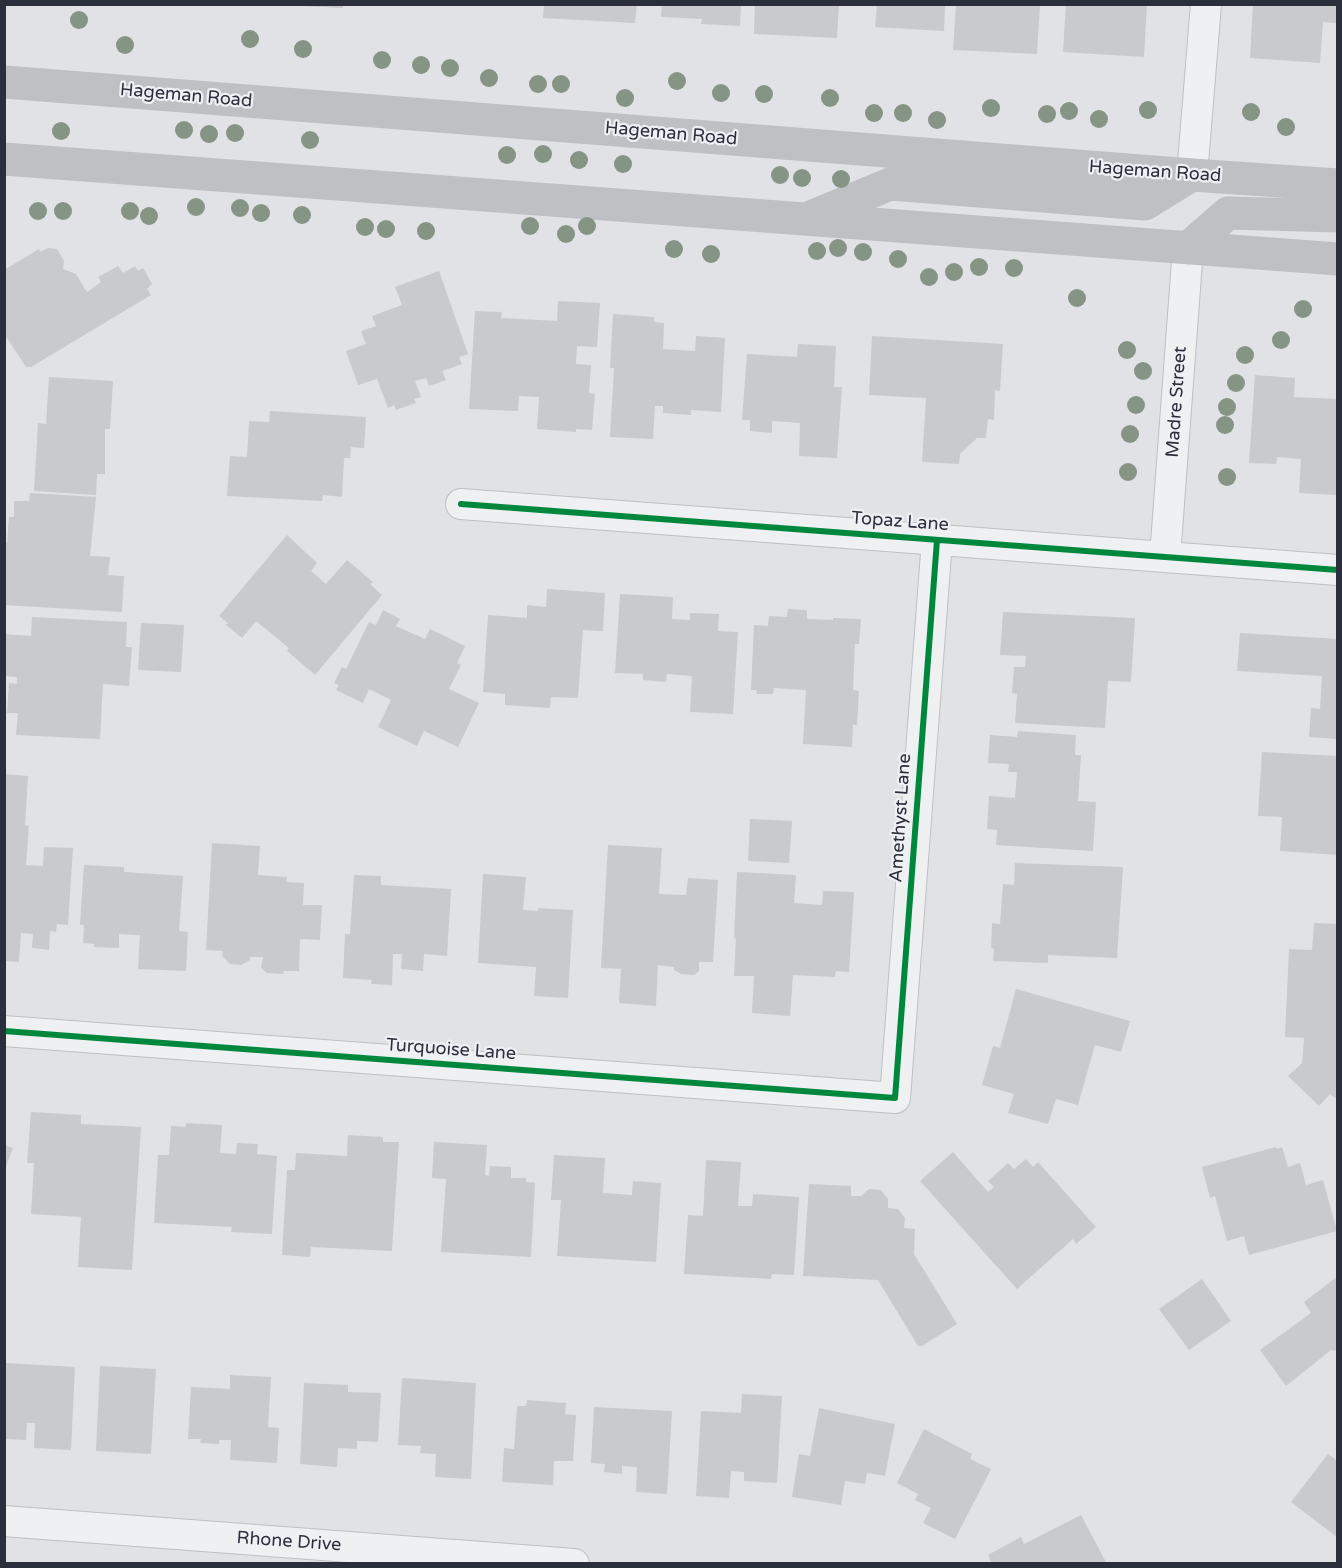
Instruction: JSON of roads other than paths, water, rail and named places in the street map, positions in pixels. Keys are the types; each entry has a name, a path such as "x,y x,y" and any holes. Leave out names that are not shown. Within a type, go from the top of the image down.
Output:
{"main road":[{"name":"Hageman Road","path":"4,82 1192,175 1338,184"},
{"path":"4,159 1338,259"},
{"path":"806,219 890,184 1145,204 1192,175"},
{"path":"1188,248 1228,213 1338,216"}],"street":[{"path":"1192,175 1206,4"},
{"name":"Madre Street","path":"1165,557 1188,248"},
{"name":"Topaz Lane","path":"461,504 1338,570"},
{"name":"Amethyst Lane","path":"895,1098 937,540"},
{"name":"Turquoise Lane","path":"4,1031 895,1098"},
{"name":"Rhone Drive","path":"4,1521 574,1563"}]}
